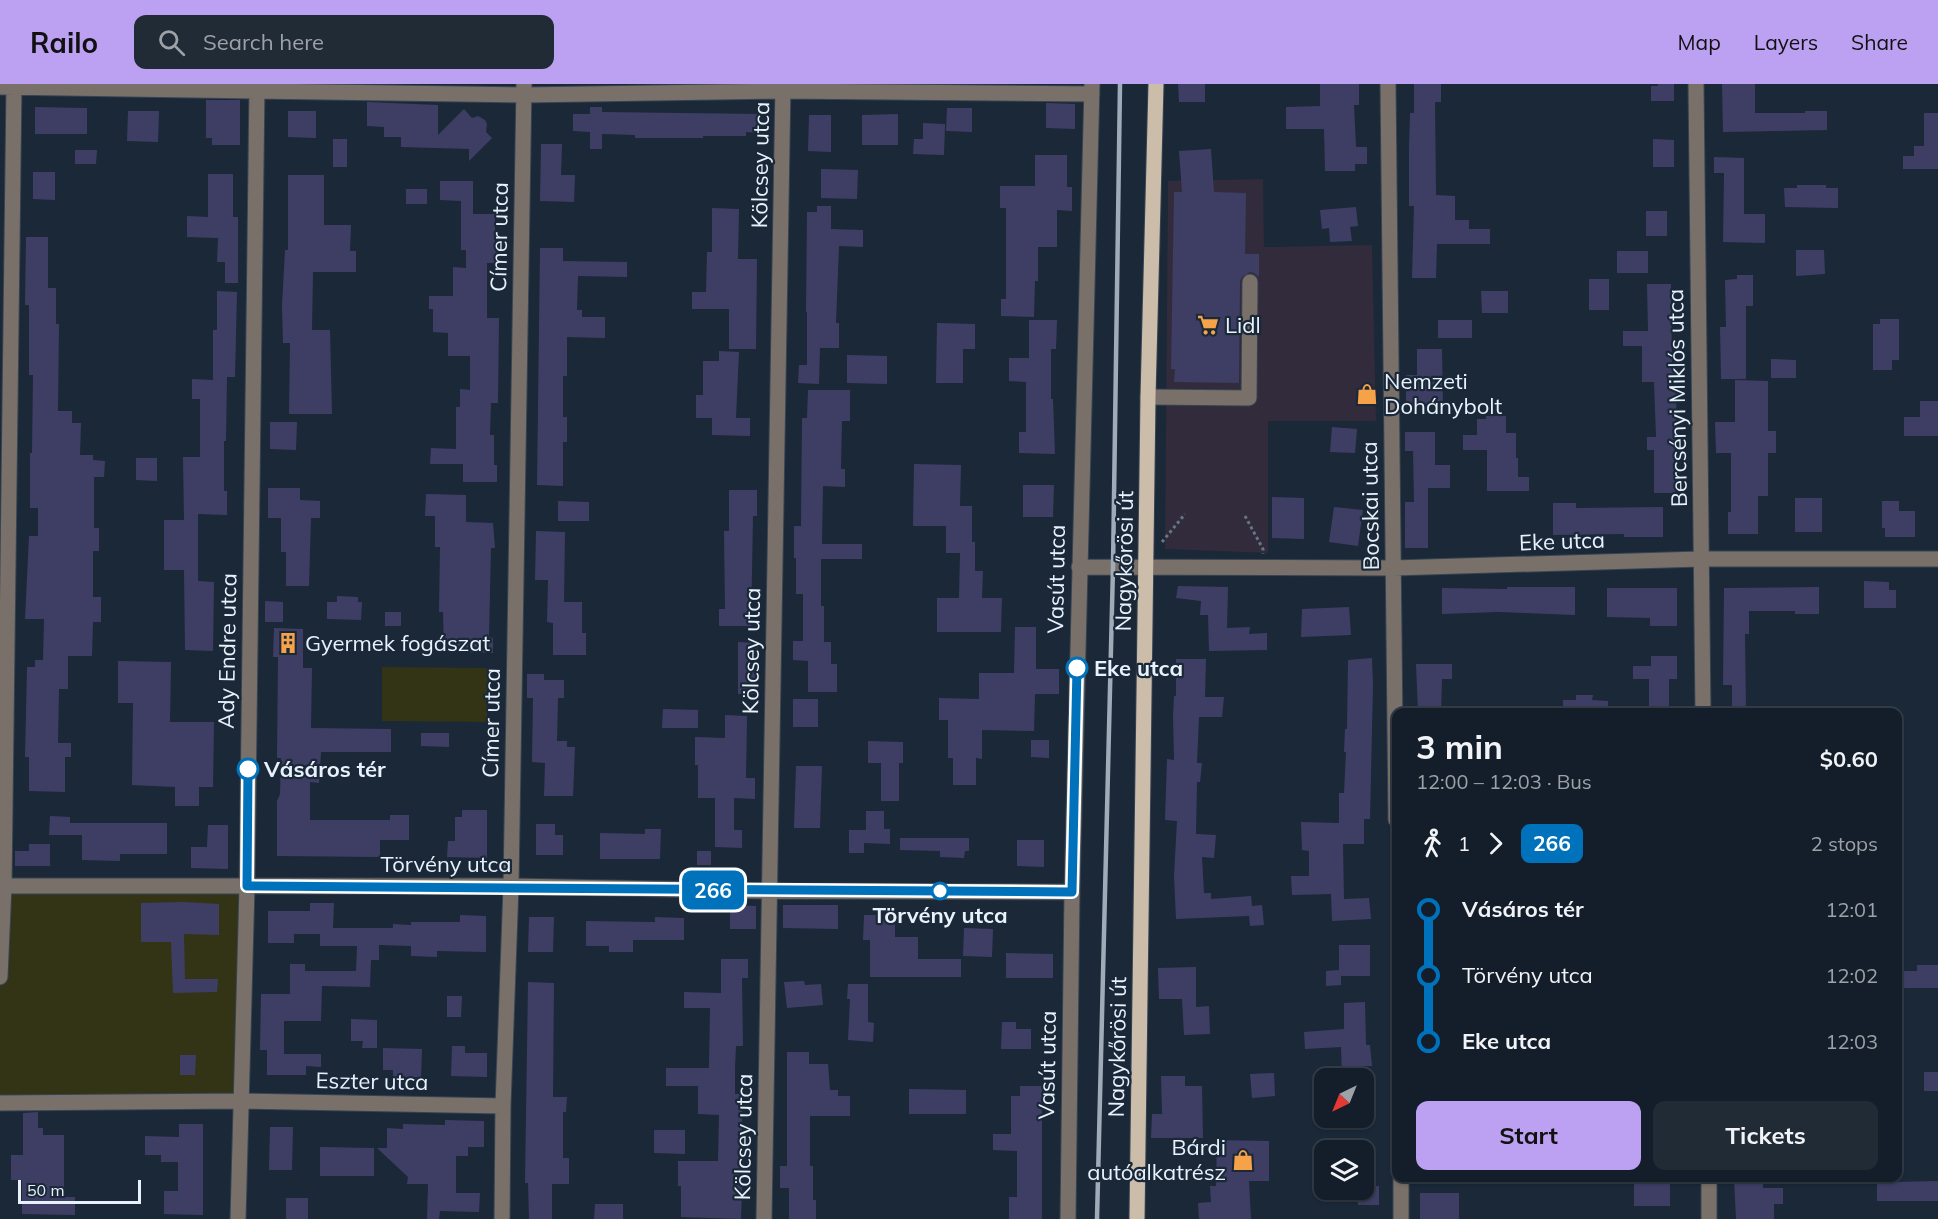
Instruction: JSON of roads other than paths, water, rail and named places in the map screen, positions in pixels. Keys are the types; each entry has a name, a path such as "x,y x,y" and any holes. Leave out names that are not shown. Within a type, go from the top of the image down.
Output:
{"main road":[{"name":"Nagykőrösi út","path":"1137,1219 1154,568 1148,397 1156,84"}],"street":[{"name":"Bocskai utca","path":"1388,84 1395,708"},
{"name":"Bercsényi Miklós utca","path":"1696,84 1703,708"},
{"path":"0,977 9,86 1092,89"},
{"name":"Ady Endre utca","path":"238,1219 247,886 257,88"},
{"name":"Kölcsey utca","path":"764,1219 783,88"},
{"name":"Címer utca","path":"502,1219 503,1106 512,886 524,89"},
{"name":"Vasút utca","path":"1068,1219 1072,892 1092,89"},
{"path":"1148,397 1249,398 1250,282"},
{"name":"Eke utca","path":"1079,567 1393,568 1701,559 1938,559"},
{"name":"Törvény utca","path":"2,886 512,886 770,891 1072,892"},
{"name":"Eszter utca","path":"0,1103 240,1101 503,1106"},
{"path":"1401,1182 1401,1219"},
{"path":"1709,1182 1709,1219"}],"railway":[{"path":"1097,1219 1113,567 1120,84"}],"place":[{"name":"Lidl","path":"1208,325"},
{"name":"Nemzeti Dohánybolt","path":"1367,394"},
{"name":"Gyermek fogászat","path":"288,643"},
{"name":"Eke utca","path":"1077,668"},
{"name":"Vásáros tér","path":"248,769"},
{"name":"Törvény utca","path":"940,891"},
{"name":"Bárdi autóalkatrész","path":"1243,1160"}]}
